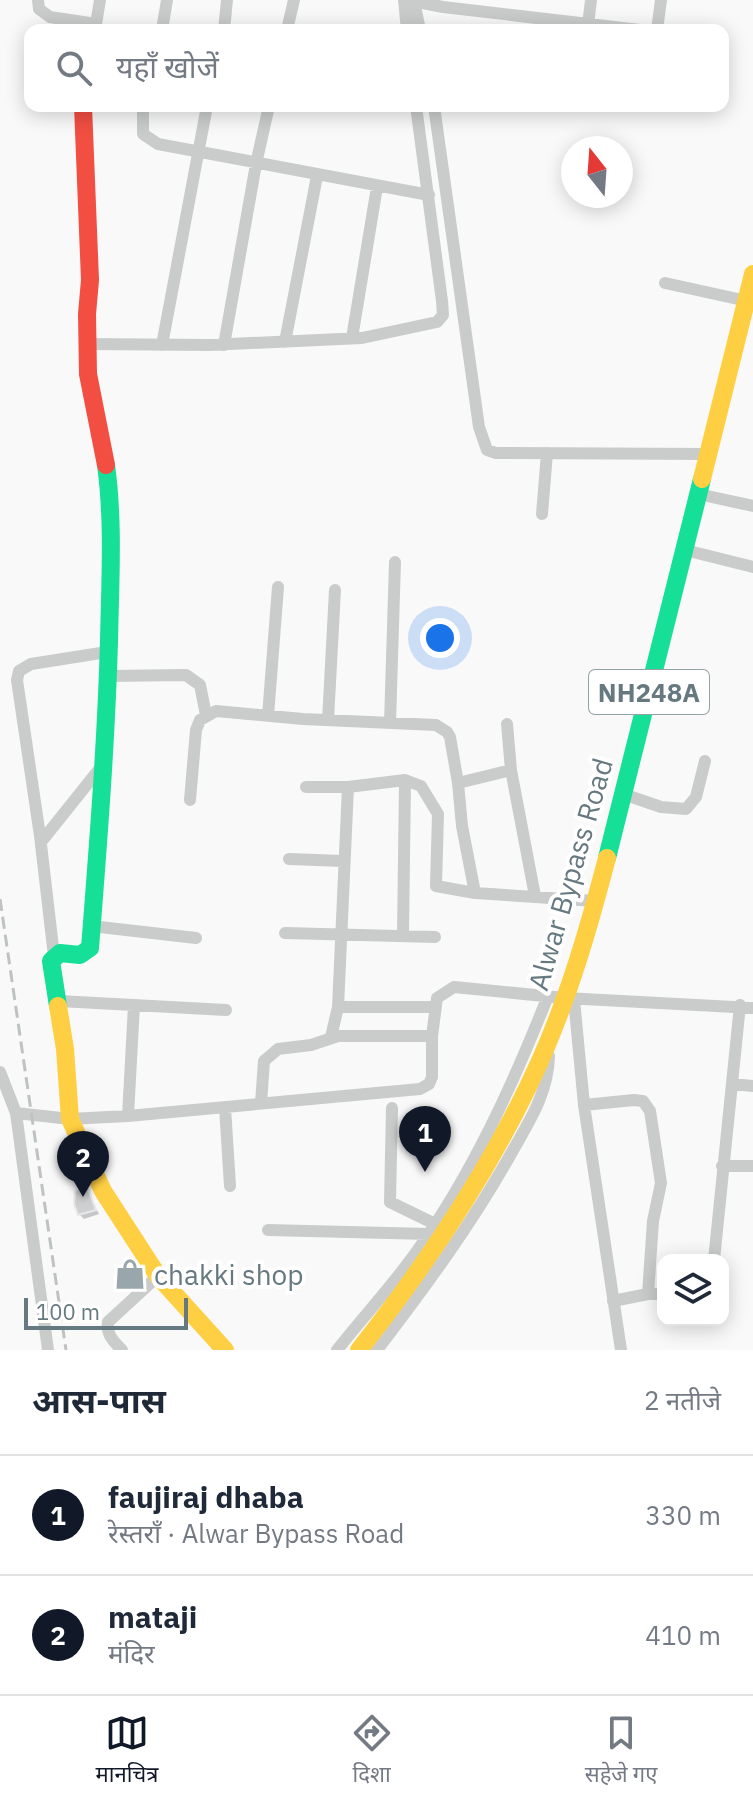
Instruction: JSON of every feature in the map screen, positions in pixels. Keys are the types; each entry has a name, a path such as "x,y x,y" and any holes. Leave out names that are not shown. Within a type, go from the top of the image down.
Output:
{"main road":[{"path":"83,112 90,280 86,344 88,374 110,495 105,762 90,948 86,953 60,953 51,961 59,1001 70,1119 103,1191 158,1276 225,1350"},
{"name":"Alwar Bypass Road","path":"359,1350 449,1230 522,1102 550,1035 595,901 753,274"}],"street":[{"path":"38,0 39,9 50,17 82,24"},
{"path":"96,24 100,0"},
{"path":"163,24 167,0"},
{"path":"225,24 227,0"},
{"path":"288,24 294,0"},
{"path":"409,0 581,24"},
{"path":"407,24 409,0"},
{"path":"409,0 418,24"},
{"path":"528,16 530,0"},
{"path":"588,24 591,0"},
{"path":"658,24 661,0"},
{"path":"143,112 142,127 149,140 158,144 429,195"},
{"path":"162,345 206,112"},
{"path":"224,345 268,112"},
{"path":"86,344 224,345 352,338 388,334 437,322 443,315 417,112"},
{"path":"435,112 483,442 487,450 496,453 708,454"},
{"path":"285,342 317,176"},
{"path":"352,338 377,187"},
{"path":"665,283 747,301"},
{"path":"542,514 547,453"},
{"path":"698,494 753,506"},
{"path":"685,550 753,567"},
{"path":"390,723 395,562"},
{"path":"268,716 278,587"},
{"path":"328,720 335,590"},
{"path":"54,956 41,842 18,691 19,671 31,664 107,652"},
{"path":"107,676 186,675 200,685 206,715"},
{"path":"190,800 196,730 200,720 216,711 436,725 447,732 475,893"},
{"path":"507,724 511,770 535,896"},
{"path":"623,794 661,807 686,809 696,797 705,761"},
{"path":"41,842 105,762"},
{"path":"458,783 511,770"},
{"path":"306,787 348,787 405,780 421,786 438,814 436,886 475,893 595,901"},
{"path":"403,936 405,780"},
{"path":"331,1037 338,1007 343,935 343,861 348,787"},
{"path":"289,859 343,861"},
{"path":"91,926 196,938"},
{"path":"285,933 435,937"},
{"path":"16,1113 70,1119 128,1116 420,1089 429,1084 432,1077 432,1036 437,998 454,987 562,998 746,1006 732,1084 715,1254"},
{"path":"562,998 584,1105 621,1350"},
{"path":"337,1350 432,1229 562,998"},
{"path":"59,1001 226,1010"},
{"path":"128,1116 134,1005"},
{"path":"338,1007 435,1007"},
{"path":"377,1350 476,1215 527,1125 548,1079 550,1035"},
{"path":"261,1103 264,1061 278,1049 311,1045 331,1037 432,1036"},
{"path":"0,1072 16,1113 48,1350"},
{"path":"732,1084 753,1086"},
{"path":"584,1105 634,1100 647,1104 650,1111 661,1183 653,1221 648,1294"},
{"path":"225,1107 230,1186"},
{"path":"392,1108 390,1202 432,1229"},
{"path":"722,1166 753,1166"},
{"path":"268,1230 432,1229"},
{"path":"122,1350 111,1338 108,1322 158,1276"},
{"path":"613,1301 657,1294"}],"building":[{"path":"87,1186 96,1210 78,1215 74,1204 75,1191"}],"railway":[{"path":"0,899 66,1350"}],"traffic: fast":[{"path":"58,1006 51,961 60,953 80,955 90,948 109,642 111,531 106,465"},
{"path":"607,858 702,479"}],"traffic: slow":[{"path":"702,479 753,274"},
{"path":"359,1350 435,1247 481,1175 522,1100 569,986 607,858"},
{"path":"58,1006 65,1049 70,1119 103,1191 158,1276 225,1350"}],"traffic: jam":[{"path":"83,112 90,280 88,374 106,465"}],"place":[{"name":"faujiraj dhaba","path":"425,1172"},
{"name":"mataji","path":"83,1197"},
{"name":"chakki shop","path":"130,1274"}]}
